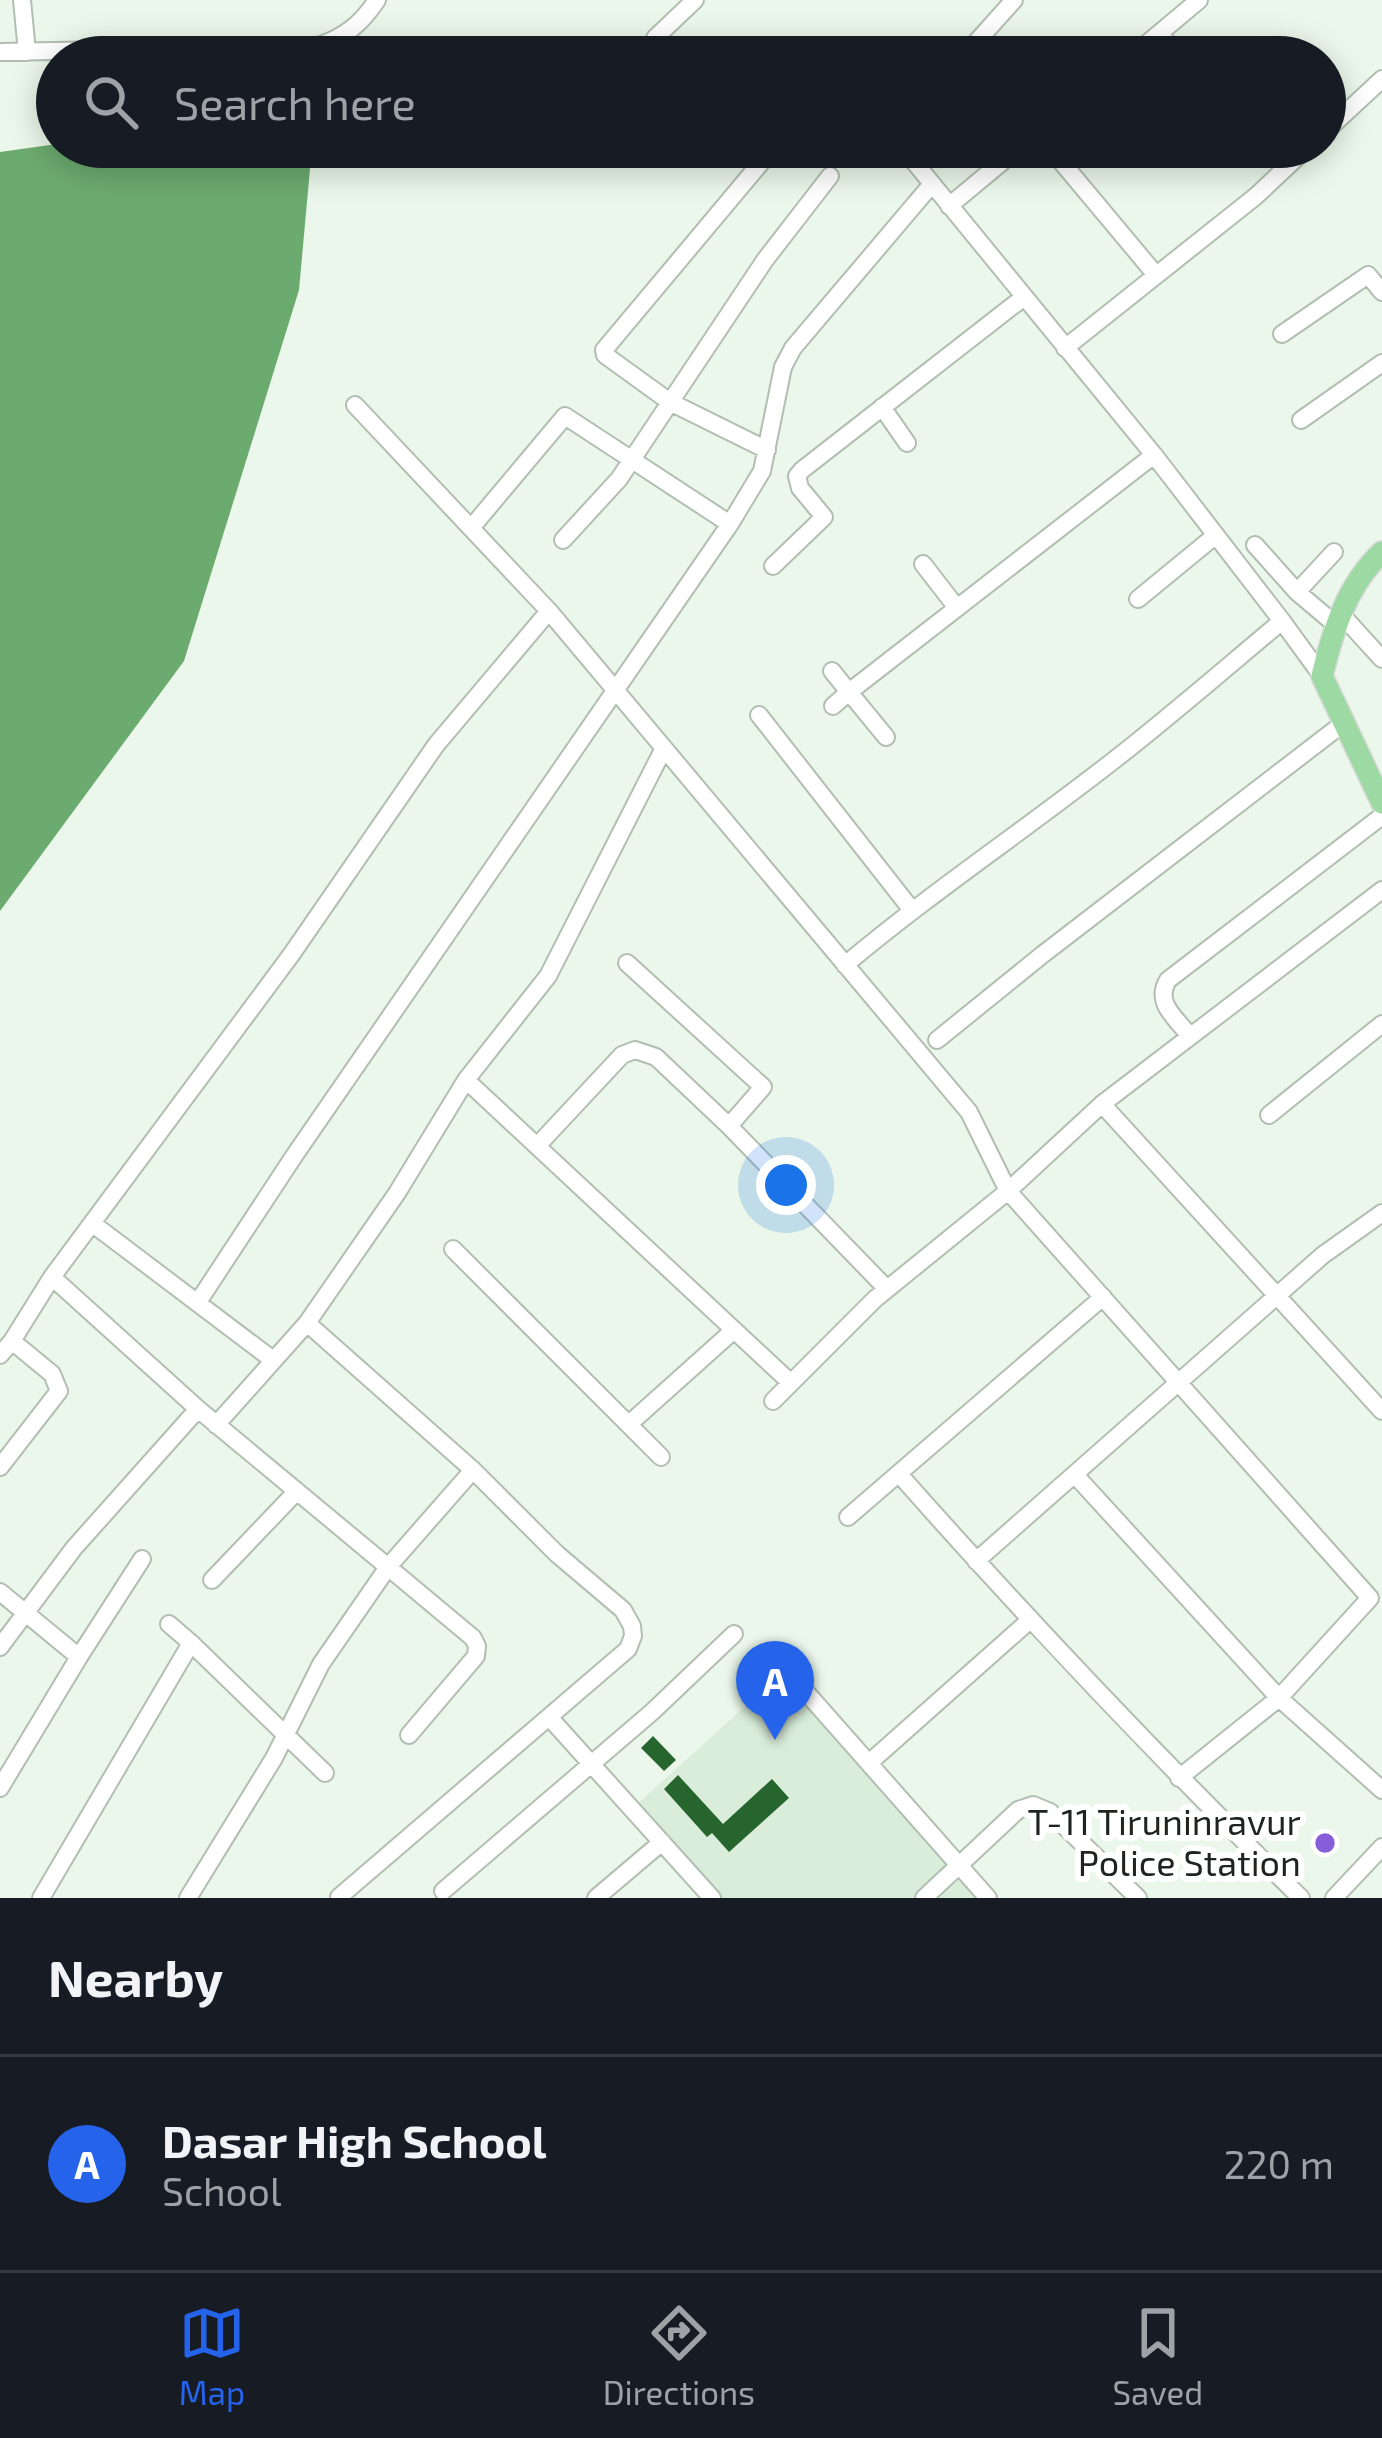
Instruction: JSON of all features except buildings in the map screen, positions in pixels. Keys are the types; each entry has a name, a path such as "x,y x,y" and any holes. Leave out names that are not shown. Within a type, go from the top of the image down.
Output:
{"main road":[{"path":"1380,788 1322,676 1338,619 1363,571 1382,552"}],"street":[{"path":"22,0 27,52"},
{"path":"343,36 377,0"},
{"path":"657,36 695,0"},
{"path":"982,36 1013,0"},
{"path":"1157,36 1199,0"},
{"path":"0,52 36,52"},
{"path":"1346,112 1382,79"},
{"path":"756,168 604,350 605,356 670,401 766,450"},
{"path":"919,168 1154,455 1322,676"},
{"path":"949,206 995,168"},
{"path":"1067,168 1156,275"},
{"path":"1065,348 1286,168"},
{"path":"563,540 619,479 765,260 830,176"},
{"path":"199,1302 294,1156 730,524 762,470 783,367 793,348 932,184"},
{"path":"1282,334 1375,270 1382,292"},
{"path":"773,566 824,517 800,488 797,476 1024,297"},
{"path":"1301,420 1382,363"},
{"path":"355,406 549,610 969,1112 1008,1191 1376,1592 1279,1698 1179,1778"},
{"path":"882,407 908,443"},
{"path":"471,528 566,416 730,524"},
{"path":"832,706 1154,455"},
{"path":"1138,599 1216,535"},
{"path":"1255,545 1297,592 1378,647"},
{"path":"1297,592 1334,552"},
{"path":"923,564 957,608"},
{"path":"0,1467 59,1391 52,1375 6,1348 52,1277 291,956 436,745 549,610"},
{"path":"845,964 911,909 1119,756 1282,621"},
{"path":"832,671 886,736"},
{"path":"760,715 911,909"},
{"path":"938,1040 1345,722"},
{"path":"216,1425 307,1323 397,1193 466,1080 548,976 664,748"},
{"path":"1190,1036 1162,1000 1168,980 1382,816"},
{"path":"773,1401 887,1289 1008,1191 1102,1104 1382,890"},
{"path":"626,963 763,1087 729,1126"},
{"path":"1269,1115 1382,1024"},
{"path":"537,1146 622,1055 635,1050 656,1057 887,1289"},
{"path":"466,1080 791,1384"},
{"path":"1102,1104 1382,1411"},
{"path":"976,1561 1323,1255 1382,1213"},
{"path":"93,1224 273,1360"},
{"path":"453,1249 662,1456"},
{"path":"52,1277 216,1425 473,1638 476,1656 410,1735"},
{"path":"848,1517 1103,1297"},
{"path":"307,1323 623,1610 633,1636 628,1649 339,1897"},
{"path":"629,1424 734,1330"},
{"path":"0,1647 74,1548 198,1409"},
{"path":"188,1898 286,1737 321,1664 388,1567 473,1470"},
{"path":"899,1474 1179,1778 1300,1898"},
{"path":"1076,1476 1279,1698 1378,1778"},
{"path":"212,1580 297,1491"},
{"path":"0,1788 142,1559"},
{"path":"0,1592 79,1657"},
{"path":"869,1762 1030,1620"},
{"path":"169,1624 326,1773"},
{"path":"443,1891 652,1712 734,1634"},
{"path":"41,1898 191,1642"},
{"path":"782,1666 988,1898"},
{"path":"549,1717 712,1898"},
{"path":"924,1898 1018,1810 1034,1805 1050,1812 1138,1898"},
{"path":"596,1898 662,1842"},
{"path":"1334,1898 1382,1847"}],"shaded area":[{"path":"36,147 36,168 310,168 299,290 184,661 0,911 0,152"},
{"path":"783,1672 981,1898 715,1898 634,1807"}],"place":[{"name":"Dasar High School","path":"775,1740"},
{"name":"T-11 Tiruninravur Police Station","path":"1325,1843"}]}
